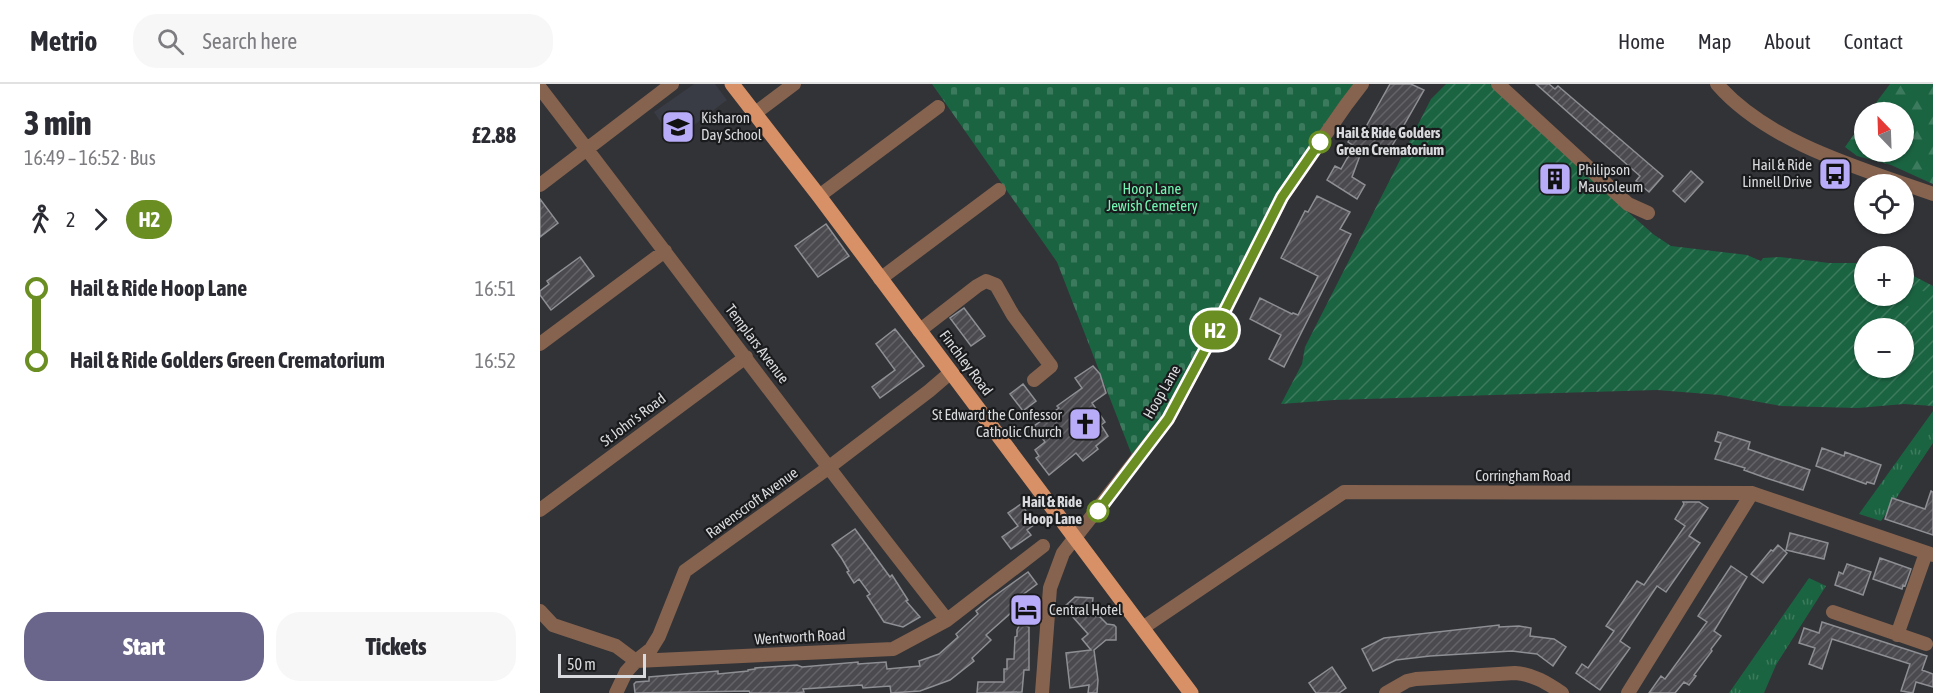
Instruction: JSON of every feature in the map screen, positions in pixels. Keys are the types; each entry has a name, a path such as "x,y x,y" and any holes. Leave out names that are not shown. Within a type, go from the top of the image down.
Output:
{"main road":[{"name":"Finchley Road","path":"732,84 1144,627 1191,693"}],"street":[{"path":"540,185 672,84"},
{"path":"754,114 794,84"},
{"name":"Hoop Lane","path":"1042,693 1050,588 1064,553 1168,419 1282,197 1362,84"},
{"path":"1498,84 1628,204 1647,213"},
{"path":"1724,87 1744,110 1773,129 1832,158 1933,194"},
{"name":"Templars Avenue","path":"540,88 828,468 947,620"},
{"path":"819,196 938,107"},
{"path":"880,279 999,190"},
{"path":"540,344 665,250"},
{"path":"919,331 977,286 986,281 996,285 1013,315 1051,366 1034,380"},
{"name":"St John's Road","path":"540,510 746,357"},
{"name":"Ravenscroft Avenue","path":"616,693 626,672 651,649 659,636 685,571 828,468 950,373"},
{"name":"Corringham Road","path":"1144,627 1344,492 1752,493 1930,554"},
{"path":"1628,693 1752,493"},
{"name":"Wentworth Road","path":"636,661 893,649 947,620 1043,546"},
{"path":"1897,634 1930,554"},
{"path":"540,611 553,625 616,646 636,661"},
{"path":"1833,612 1926,644"},
{"path":"1386,693 1407,681 1416,679 1515,673 1524,673 1537,678 1562,693"}],"shaded area":[{"name":"Kisharon Day School","path":"694,84 715,84 727,100 673,141 654,112"}],"green space":[{"name":"Hoop Lane Jewish Cemetery","path":"932,84 1362,84 1282,197 1238,285 1135,463 1057,262"},
{"path":"1446,84 1490,84 1612,198 1653,234 1671,246 1747,255 1761,261 1763,258 1780,257 1829,263 1854,263 1854,306 1914,306 1914,276 1933,286 1933,406 1904,404 1858,408 1781,406 1720,395 1657,390 1334,400 1281,404 1302,364 1305,347 1431,99"},
{"path":"1890,84 1933,84 1933,184 1914,174 1880,162 1914,162 1914,102 1876,102"},
{"path":"1854,134 1854,154 1845,147"},
{"path":"1914,288 1925,292 1918,310 1908,306 1914,306"},
{"path":"1933,411 1933,443 1881,521 1859,514"},
{"path":"1809,578 1826,586 1776,665 1764,693 1729,693"}],"building":[{"path":"1390,84 1411,84 1424,90 1388,153 1382,149 1380,156 1362,150 1352,177 1365,185 1357,199 1327,180 1335,166 1341,169 1354,146 1348,142 1354,130 1363,132"},
{"path":"1536,84 1549,84 1555,89 1558,86 1663,176 1649,192 1636,181 1640,176"},
{"name":"Philipson Mausoleum","path":"1555,169 1561,172 1564,178 1561,184 1555,187 1549,184 1546,178 1549,172"},
{"path":"1691,171 1703,182 1685,202 1673,191"},
{"path":"1317,196 1350,212 1340,229 1351,234 1284,367 1269,359 1281,335 1250,319 1260,298 1298,315 1318,276 1281,258 1305,211 1308,212"},
{"path":"540,199 558,223 540,237"},
{"path":"826,224 849,256 818,277 795,246"},
{"path":"580,257 594,276 551,310 540,295 540,291 549,284 547,281"},
{"path":"964,308 985,336 971,346 950,318"},
{"path":"895,329 924,366 880,398 872,387 895,370 876,344"},
{"name":"St Edward the Confessor Catholic Church","path":"1093,366 1100,374 1106,393 1092,403 1105,422 1101,425 1108,436 1096,446 1098,449 1083,461 1076,453 1049,475 1036,458 1039,456 1035,450 1045,442 1034,426 1082,388 1075,378"},
{"path":"1023,384 1036,401 1023,411 1010,394"},
{"path":"1718,432 1750,442 1748,449 1810,470 1803,490 1715,459 1721,443 1715,441"},
{"path":"1822,448 1844,456 1845,452 1881,465 1874,484 1867,482 1866,484 1816,466"},
{"path":"1931,491 1933,492 1933,535 1885,519 1892,498 1925,509"},
{"path":"1683,502 1699,502 1708,508 1689,536 1700,543 1666,592 1657,586 1620,641 1630,648 1600,690 1576,673 1582,664 1588,668 1614,631 1606,626 1637,581 1644,585 1685,526 1675,519"},
{"path":"1021,504 1035,524 1027,530 1031,535 1011,549 1002,537 1018,526 1008,513"},
{"path":"855,529 890,577 892,575 908,600 906,601 920,617 903,627 884,622 867,596 870,594 859,579 854,583 832,545"},
{"path":"1790,533 1828,543 1824,559 1786,550"},
{"path":"1778,545 1787,553 1763,583 1751,574"},
{"path":"1880,558 1911,569 1902,589 1873,579"},
{"path":"1847,564 1871,572 1863,595 1835,585 1839,572 1843,574"},
{"path":"1731,566 1747,577 1714,631 1721,636 1694,675 1696,676 1689,685 1684,682 1675,693 1649,693 1661,676 1665,679 1707,622 1698,616"},
{"path":"1028,572 1037,584 1017,599 1021,604 986,635 991,640 972,658 974,661 950,680 920,691 891,693 890,686 863,688 862,685 803,689 804,692 796,693 750,693 749,691 635,693 634,684 649,681 649,677 718,671 718,674 748,671 755,668 858,662 858,664 886,662 887,669 920,666 919,661 939,654 958,637 956,634 978,614 976,611"},
{"path":"1075,597 1093,598 1092,608 1095,616 1116,627 1116,640 1106,640 1094,650 1098,680 1097,693 1088,693 1089,685 1070,688 1066,653 1091,650 1082,639 1088,634 1064,607"},
{"path":"1822,622 1927,656 1922,670 1933,674 1933,687 1916,682 1913,693 1901,691 1910,664 1832,639 1822,669 1809,664 1815,648 1799,643 1804,628 1819,633"},
{"path":"1020,624 1029,627 1029,670 1024,670 1022,692 977,693 978,682 1004,682 1007,659 1014,659 1015,637"},
{"path":"1499,625 1499,627 1531,628 1530,636 1554,639 1566,647 1553,666 1537,654 1512,651 1396,660 1373,671 1362,649 1384,638"},
{"path":"1332,667 1346,688 1339,693 1316,693 1309,683"}],"bus line":[{"name":"H2","path":"1098,511 1168,419 1282,197 1320,142"}],"place":[{"name":"Kisharon Day School","path":"678,127"},
{"name":"Hail & Ride Golders Green Crematorium","path":"1320,142"},
{"name":"Hail & Ride Linnell Drive","path":"1835,174"},
{"name":"Philipson Mausoleum","path":"1555,179"},
{"name":"St Edward the Confessor Catholic Church","path":"1085,424"},
{"name":"Hail & Ride Hoop Lane","path":"1098,511"},
{"name":"Central Hotel","path":"1026,610"}]}
